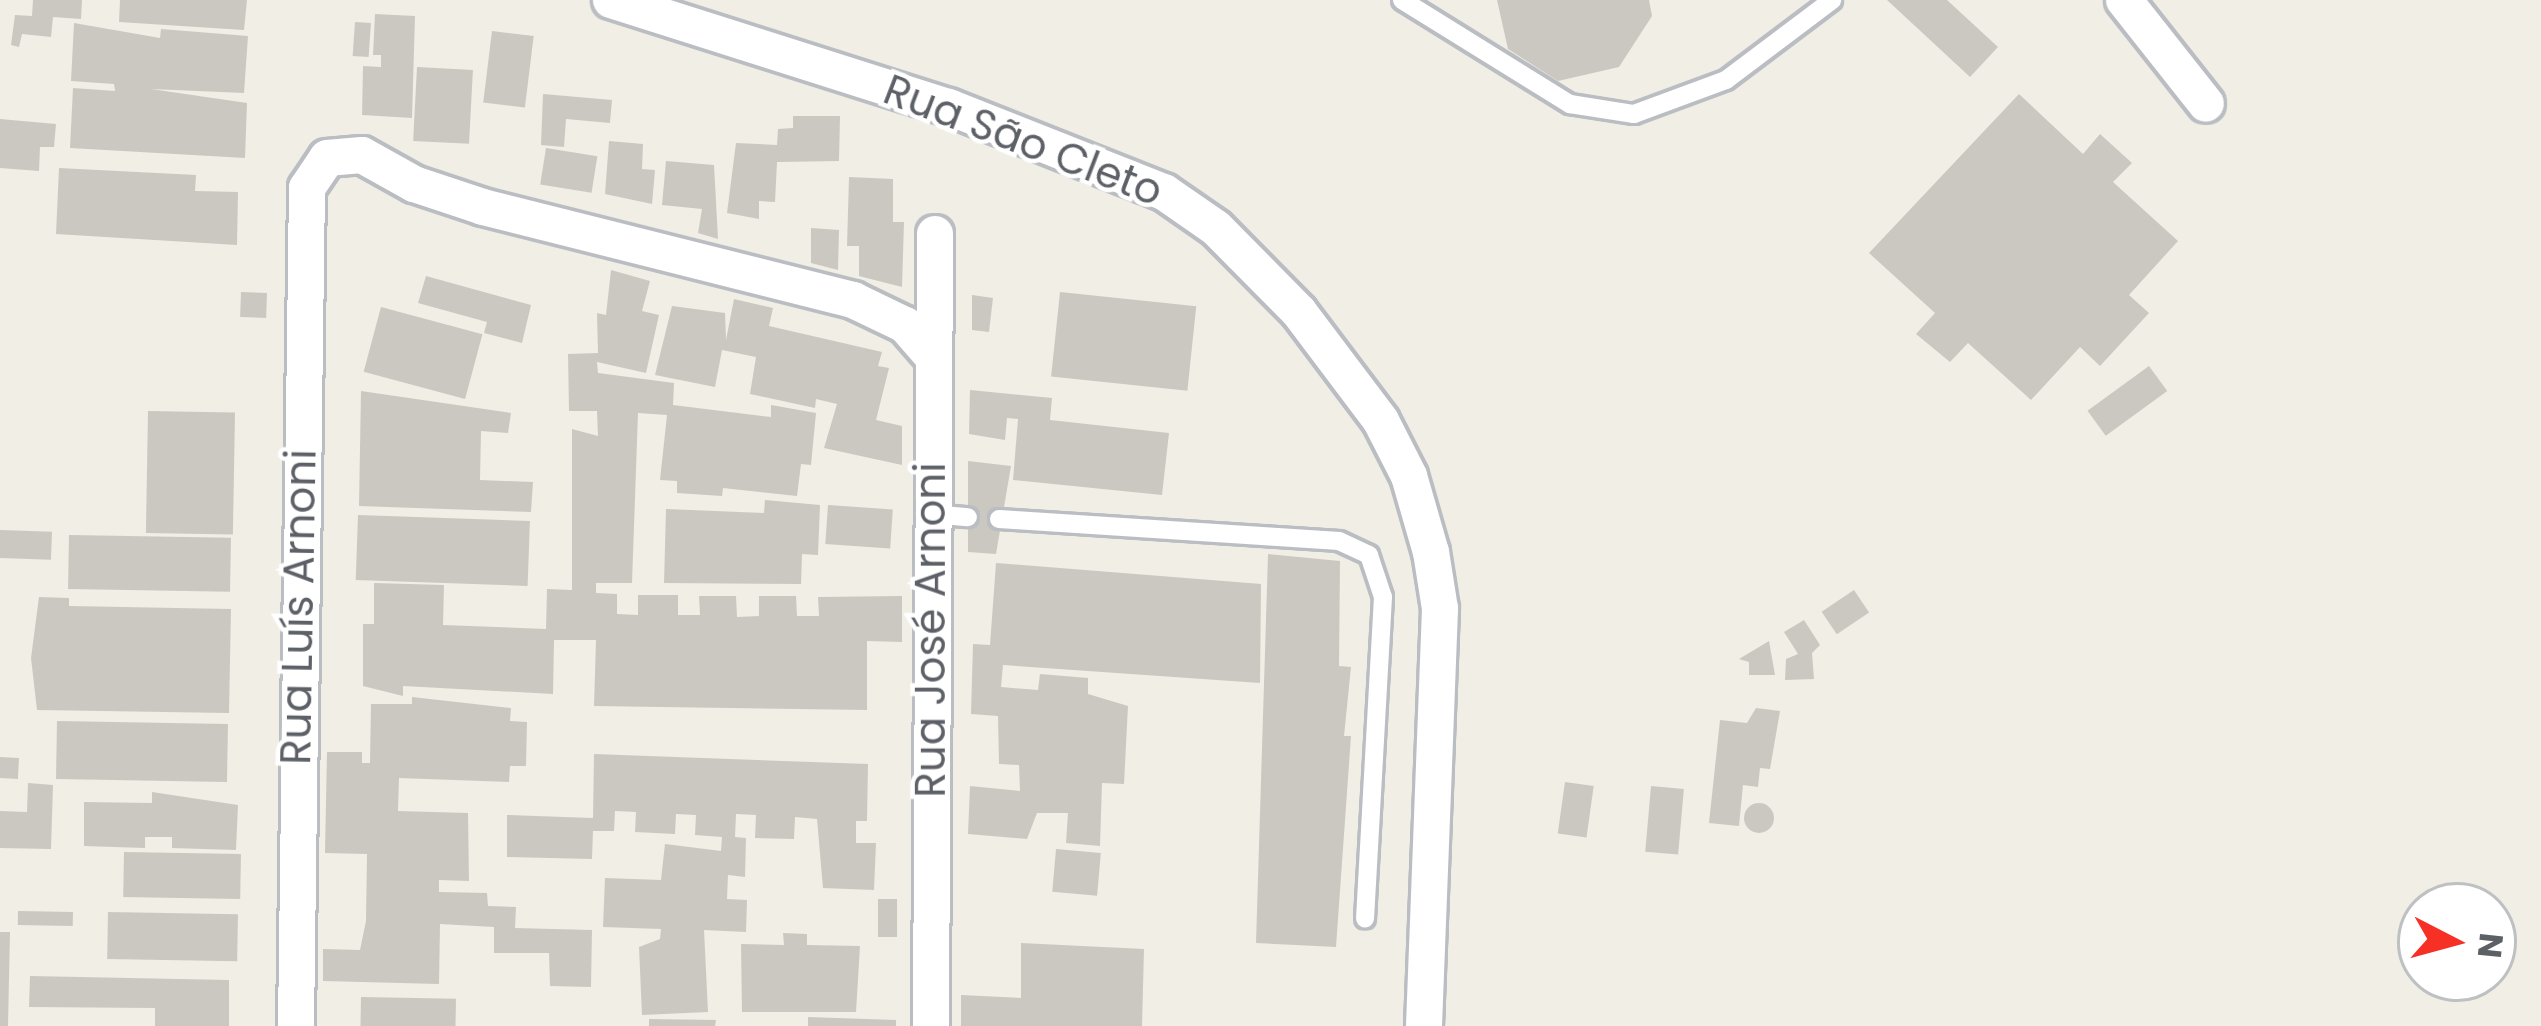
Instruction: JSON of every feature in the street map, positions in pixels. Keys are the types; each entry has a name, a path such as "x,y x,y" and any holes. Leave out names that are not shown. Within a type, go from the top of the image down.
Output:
{"street":[{"name":"Rua São Cleto","path":"611,0 949,107 1164,192 1216,228 1300,312 1381,421 1409,476 1431,552 1440,631 1424,1026"},
{"path":"2124,0 2206,104"},
{"name":"Rua Luís Arnoni","path":"296,1026 307,188 327,158 362,155 414,184 483,208 854,300 905,325 933,356"},
{"name":"Rua José Arnoni","path":"931,1026 935,235"}],"lane":[{"path":"1402,0 1570,104 1634,114 1726,80 1832,0"},
{"path":"931,514 968,517"},
{"path":"999,519 1339,541 1370,556 1383,597 1365,918"}],"building":[{"path":"33,0 82,0 81,19 53,17 51,37 22,34 19,47 11,45 15,15 32,16"},
{"path":"120,0 247,0 244,30 119,22"},
{"path":"1497,0 1649,0 1652,16 1619,67 1558,81 1508,49"},
{"path":"1887,0 1947,0 1998,47 1970,77"},
{"path":"375,14 415,16 412,118 362,115 363,66 381,67 381,55 373,55"},
{"path":"355,22 371,23 369,57 353,56"},
{"path":"74,23 160,38 161,29 248,36 244,93 151,89 247,103 245,158 70,148 73,88 115,91 114,84 71,81"},
{"path":"492,31 534,36 525,108 483,102"},
{"path":"417,67 473,70 469,144 413,141"},
{"path":"543,94 612,100 610,123 566,119 564,147 541,145"},
{"path":"2019,94 2083,154 2100,134 2132,163 2113,182 2178,241 2129,295 2149,313 2100,366 2080,347 2031,400 1968,343 1950,362 1916,334 1935,313 1869,253"},
{"path":"793,116 840,116 839,161 777,162 775,202 759,201 759,219 727,213 736,143 777,145 778,129 793,128"},
{"path":"0,119 56,124 54,147 40,147 39,171 0,168"},
{"path":"609,141 643,144 642,169 655,170 652,204 605,194"},
{"path":"546,148 597,156 592,193 540,185"},
{"path":"666,161 714,165 718,239 698,233 702,209 662,205"},
{"path":"59,168 196,175 195,191 238,192 237,245 56,234"},
{"path":"849,177 893,179 893,222 904,222 902,287 859,276 859,246 847,246"},
{"path":"811,228 839,230 838,270 811,263"},
{"path":"611,270 650,281 642,311 659,315 646,373 597,362 598,373 674,383 673,405 771,417 771,405 816,413 811,465 801,464 797,496 723,488 722,496 677,493 677,481 660,480 667,415 638,413 632,583 596,583 596,593 617,594 617,614 638,615 638,595 678,595 678,615 700,615 699,596 736,596 737,617 759,616 759,596 796,596 797,616 819,616 818,597 902,596 902,642 867,641 867,710 594,706 596,640 554,640 553,694 403,686 403,696 363,686 363,624 374,624 374,583 444,585 443,625 546,629 547,589 572,590 572,429 598,436 597,411 569,411 568,354 598,353 597,313 606,315"},
{"path":"426,276 531,305 522,343 484,333 487,322 418,303"},
{"path":"241,292 267,293 266,318 240,317"},
{"path":"1060,292 1196,306 1187,391 1051,377"},
{"path":"972,295 993,298 989,332 972,330"},
{"path":"734,299 773,308 769,326 882,352 878,366 889,368 876,420 902,426 902,465 824,448 837,404 816,399 815,408 750,394 756,357 722,350 715,387 655,375 672,306 725,313 726,340"},
{"path":"381,307 482,334 465,399 364,372"},
{"path":"2149,366 2167,391 2106,436 2088,411"},
{"path":"970,390 1052,398 1050,420 1169,433 1162,495 1013,480 1018,419 1007,418 1005,440 969,434"},
{"path":"361,391 511,413 508,433 481,431 480,480 533,482 531,512 359,506"},
{"path":"148,411 235,413 233,534 146,533"},
{"path":"968,461 1011,466 996,554 968,552"},
{"path":"765,500 820,505 818,555 802,554 801,584 664,583 666,509 764,513"},
{"path":"828,505 893,510 890,548 825,544"},
{"path":"358,515 530,521 528,586 356,580"},
{"path":"0,530 52,532 51,560 0,558"},
{"path":"69,535 231,538 230,592 68,589"},
{"path":"1268,554 1340,561 1339,666 1351,667 1344,736 1351,736 1336,947 1256,943"},
{"path":"996,563 1261,584 1260,683 1003,665 1001,687 1038,690 1040,674 1088,678 1088,694 1128,706 1124,784 1102,783 1100,846 1066,843 1068,813 1037,813 1027,839 968,834 970,786 1020,791 1019,765 999,764 998,716 971,714 973,644 990,645"},
{"path":"1854,590 1869,612 1837,634 1822,612"},
{"path":"39,597 69,598 69,606 231,609 229,713 37,710 31,658"},
{"path":"1804,620 1820,645 1812,653 1814,679 1785,680 1786,659 1798,654 1784,632"},
{"path":"1769,641 1775,675 1749,675 1749,662 1739,659"},
{"path":"412,697 511,708 510,721 527,722 526,766 510,766 509,782 399,778 398,811 468,813 469,881 439,880 439,892 487,893 488,906 516,907 515,928 592,930 591,987 550,986 549,953 494,953 494,927 440,924 439,984 323,981 323,949 360,950 366,921 367,854 325,853 327,752 362,752 362,763 370,763 371,704 412,704"},
{"path":"1756,708 1780,711 1770,769 1760,768 1758,787 1743,785 1739,826 1709,823 1720,720 1747,723"},
{"path":"57,721 228,724 227,782 56,779"},
{"path":"594,754 868,764 867,821 856,821 856,843 876,843 874,890 823,888 817,819 795,817 794,839 755,838 756,815 736,814 735,837 746,838 745,877 728,875 727,899 747,900 746,932 704,930 708,1012 642,1015 639,947 660,939 661,929 603,927 605,878 661,880 665,844 721,851 722,837 695,835 696,815 676,814 675,834 635,832 636,812 615,811 614,831 593,831 592,859 507,857 507,815 593,818"},
{"path":"0,757 19,758 18,779 0,778"},
{"path":"1565,782 1594,786 1586,838 1558,833"},
{"path":"28,783 53,785 51,849 0,848 0,811 27,812"},
{"path":"1651,786 1684,789 1678,855 1645,852"},
{"path":"152,792 238,805 236,850 172,848 172,837 145,837 145,848 84,846 84,802 152,803"},
{"path":"1759,803 1770,807 1774,818 1770,829 1759,833 1748,829 1744,818 1748,807"},
{"path":"1056,849 1101,853 1097,896 1052,892"},
{"path":"124,852 241,854 240,899 123,897"},
{"path":"878,899 897,899 897,937 878,937"},
{"path":"18,911 73,912 73,926 18,925"},
{"path":"108,912 238,914 237,961 107,959"},
{"path":"0,932 10,932 8,1026 0,1026"},
{"path":"783,933 807,934 807,945 860,946 856,1012 742,1012 741,944 784,945"},
{"path":"1021,943 1144,949 1142,1026 961,1026 961,995 1021,998"},
{"path":"30,976 229,980 229,1026 155,1026 155,1008 29,1007"},
{"path":"361,997 456,999 456,1026 360,1026"},
{"path":"808,1017 896,1020 896,1026 808,1026"},
{"path":"649,1019 716,1020 715,1026 649,1026"}]}
